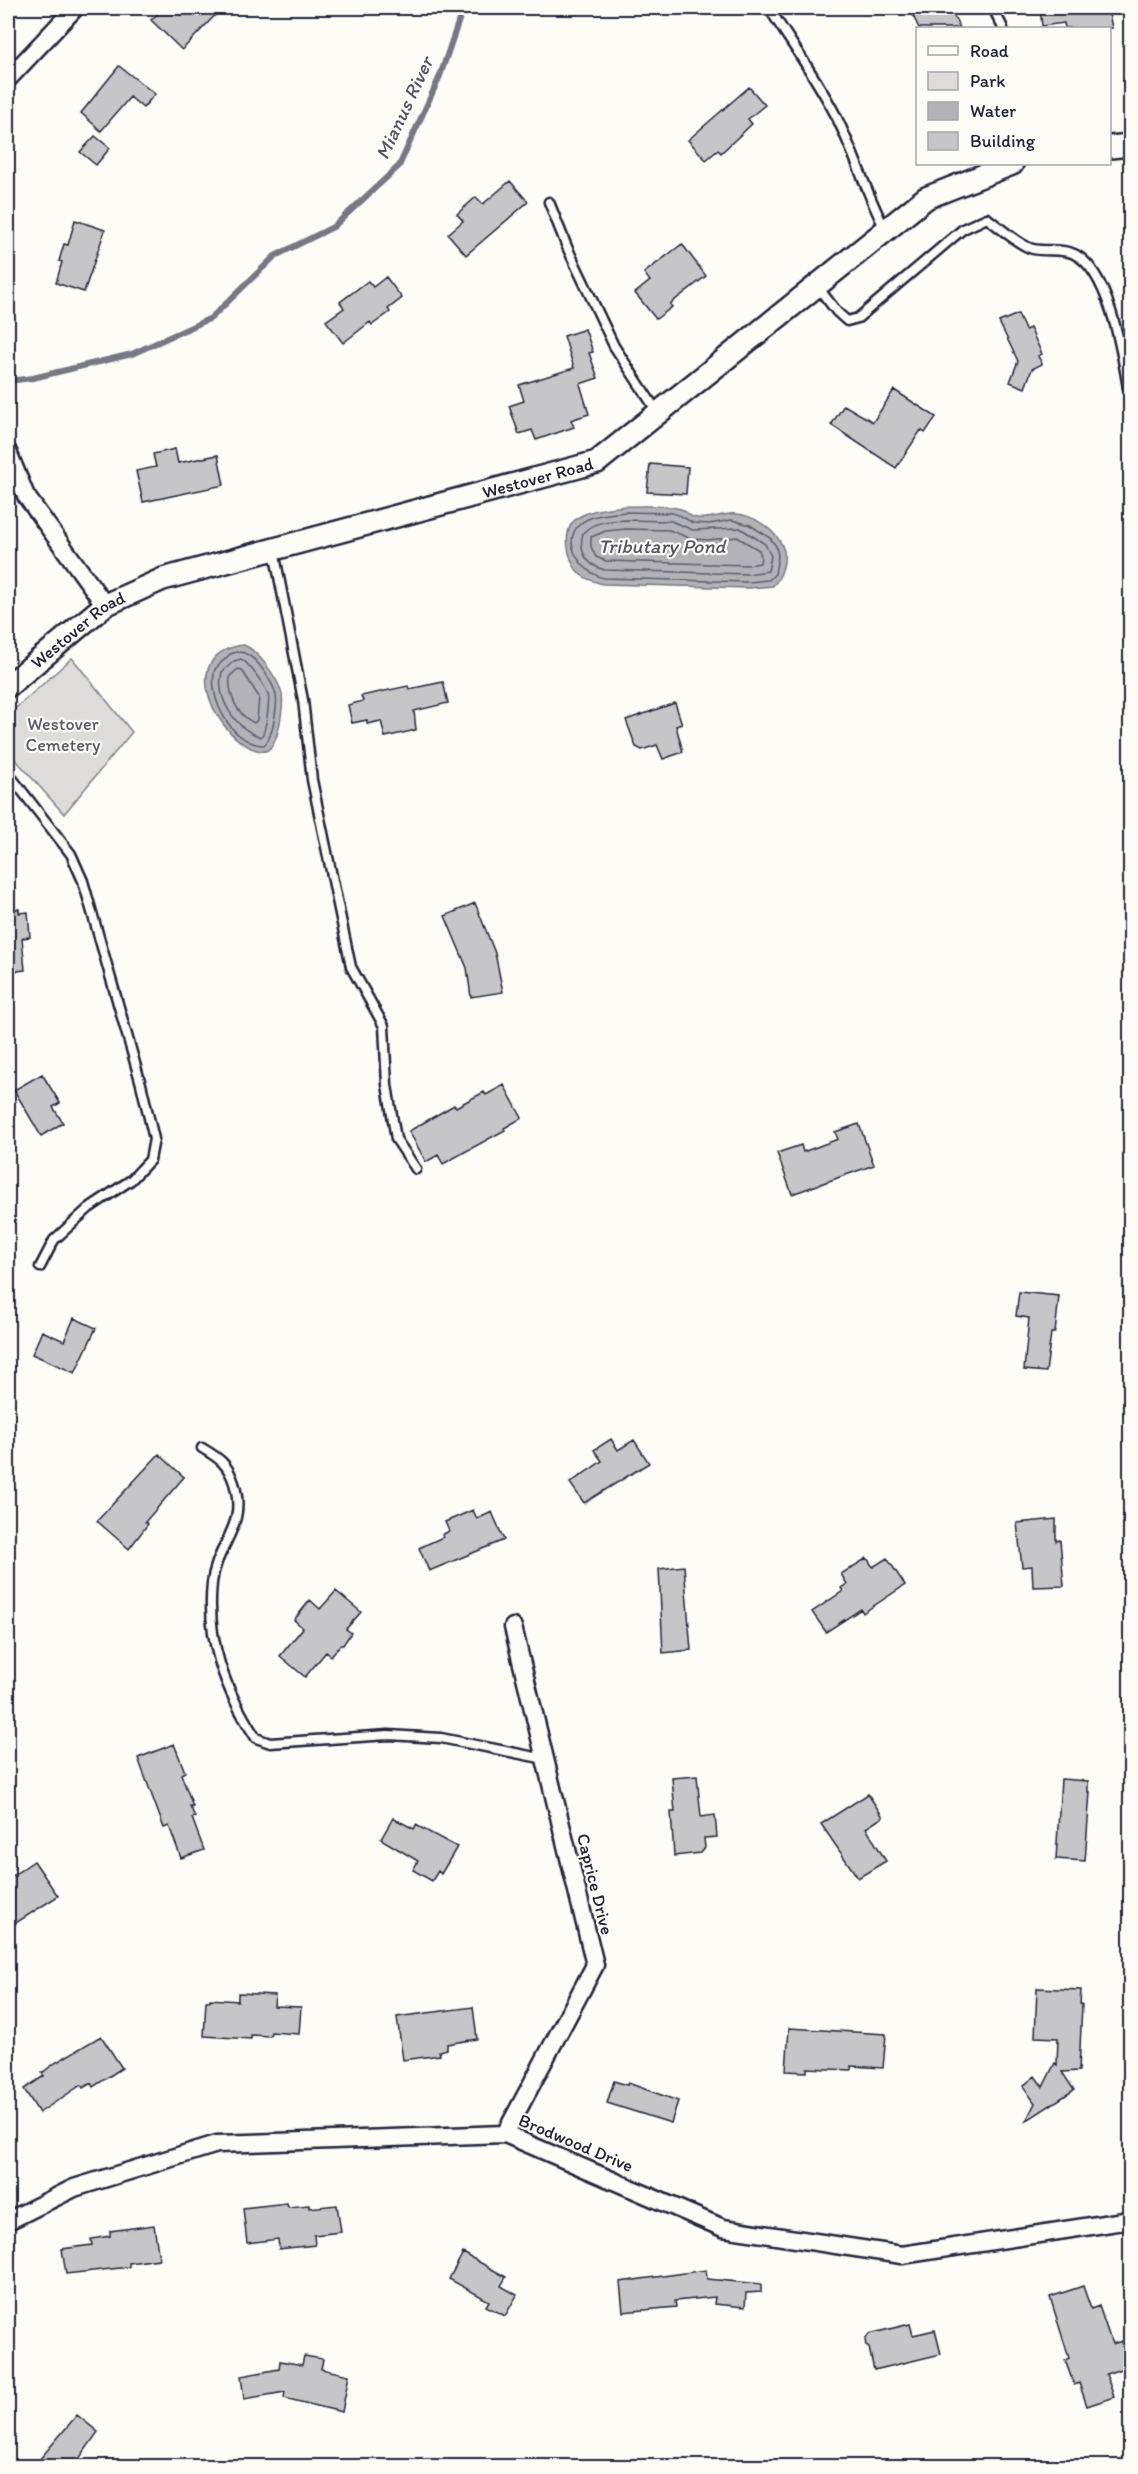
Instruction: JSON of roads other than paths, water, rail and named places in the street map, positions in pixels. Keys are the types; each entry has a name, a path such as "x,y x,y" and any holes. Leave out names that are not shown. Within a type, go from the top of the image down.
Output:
{"street":[{"path":"8,79 75,8"},
{"path":"1111,147 1131,145"},
{"name":"Westover Road","path":"8,686 105,605 163,579 274,551 292,544 597,462 926,198 1009,165"},
{"path":"8,452 26,496 105,605"},
{"name":"Caprice Drive","path":"505,2133 595,1965 513,1627"},
{"name":"Brodwood Drive","path":"8,2221 74,2188 217,2144 505,2133 723,2228 902,2255 1131,2220"}],"lane":[{"path":"769,8 828,102 867,193 886,230"},
{"path":"993,8 1002,27"},
{"path":"549,202 567,247 614,346 658,413"},
{"path":"817,285 837,312 847,321 858,318 963,229 987,218 1031,249 1073,253 1085,261 1101,286 1118,332 1128,388"},
{"path":"274,551 301,690 312,780 351,967 384,1026 387,1085 396,1139 416,1168"},
{"path":"8,773 70,854 83,881 141,1084 154,1139 150,1160 131,1180 89,1208 54,1240 40,1267"},
{"path":"202,1448 224,1461 238,1496 238,1515 223,1548 212,1581 212,1633 221,1673 256,1738 270,1743 388,1735 441,1738 545,1759"}],"water":[{"name":"Tributary Pond","path":"625,506 674,507 697,518 730,514 747,516 763,524 781,544 784,551 784,565 781,574 773,586 749,588 594,582 581,575 572,562 568,545 569,529 573,522 584,514"},
{"path":"244,645 255,652 265,664 281,690 282,712 278,731 272,746 266,751 251,748 236,738 223,724 208,692 207,675 212,661 224,651"}],"waterway":[{"name":"Mianus River","path":"8,381 33,378 132,354 211,318 275,256 333,227 399,166 440,76 463,8"}],"park label":[{"name":"Westover Cemetery","path":"63,734"}]}
